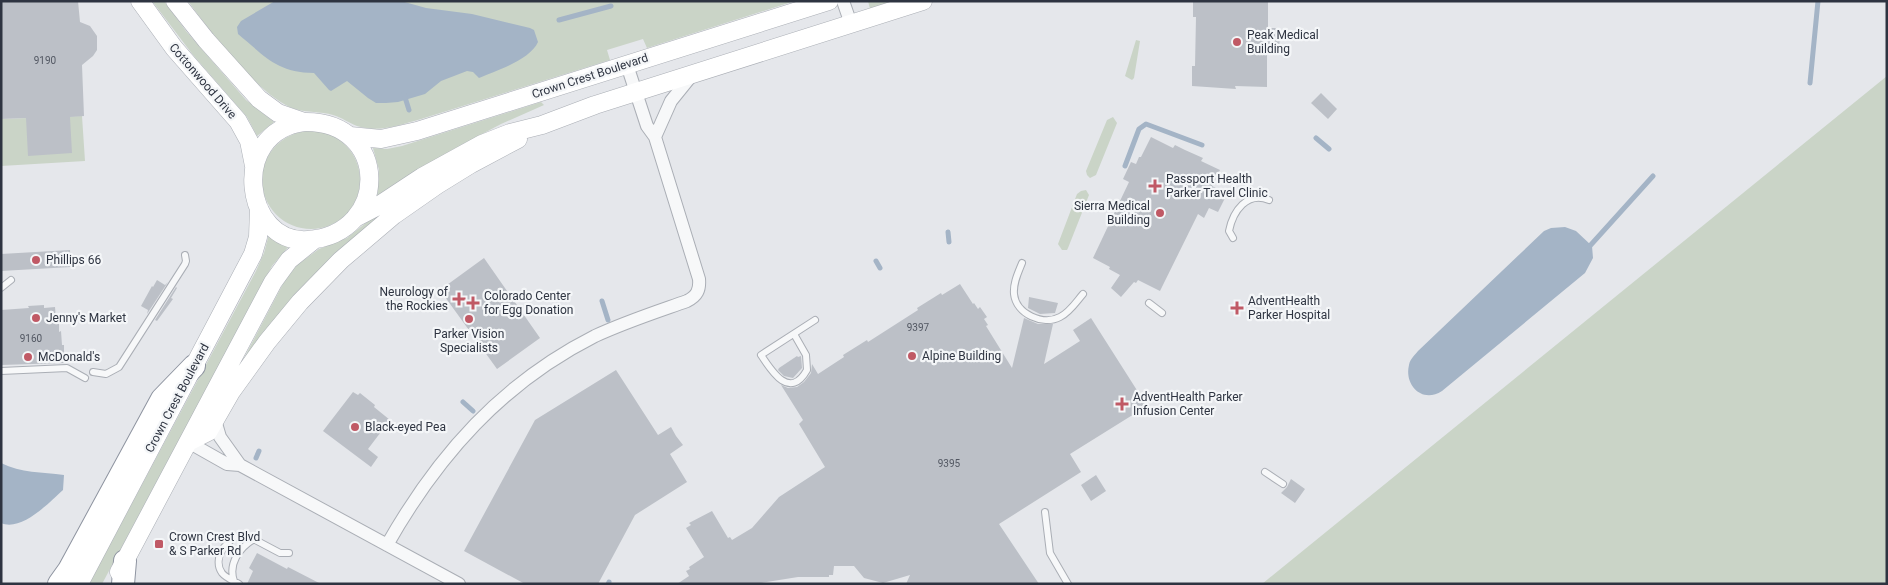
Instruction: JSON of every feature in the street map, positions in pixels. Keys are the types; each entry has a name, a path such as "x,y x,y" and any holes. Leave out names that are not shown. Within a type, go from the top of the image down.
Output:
{"highway":[{"path":"59,584 69,570 162,399 194,366"},
{"path":"123,584 125,561"}],"main road":[{"name":"Cottonwood Drive","path":"140,1 178,54 238,121 248,141 254,166"},
{"path":"175,1 212,47 259,100 278,112 304,122"},
{"name":"Crown Crest Boulevard","path":"350,136 381,139 398,136 828,1"},
{"path":"355,218 367,197 370,175 364,154 350,136 332,125 319,122 304,122 283,128 272,136 260,152 254,166 253,188 259,208 270,223 284,236 300,240 315,239 335,232 422,177 482,144 510,133 923,1"},
{"path":"188,442 208,432 242,377 271,336 300,302 341,260 378,228 437,185 542,124"},
{"name":"Crown Crest Boulevard","path":"79,584 253,254 258,236 259,208"},
{"path":"112,584 273,282 289,260 315,239"}],"street":[{"path":"843,1 851,24"},
{"path":"387,545 415,498 448,453 475,423 516,388 558,357 595,336 632,320 687,301 698,292 698,279 655,136 647,126 627,65"},
{"path":"655,136 671,101 692,75"},
{"path":"216,420 220,438 240,465"},
{"path":"188,442 227,464 240,465 459,584"}],"lane":[{"path":"1233,238 1229,230 1239,208 1248,200 1254,198 1269,200"},
{"path":"93,372 106,374 119,367 185,264 185,255"},
{"path":"1022,263 1014,285 1014,296 1020,308 1031,316 1046,320 1058,318 1069,310 1082,294"},
{"path":"1,288 12,280"},
{"path":"1149,302 1162,313"},
{"path":"794,334 804,350 808,363 806,373 794,383 783,382 773,373 761,355 815,320"},
{"path":"1,371 67,368 85,378"},
{"path":"1265,472 1283,484"},
{"path":"1046,512 1050,553 1068,584"},
{"path":"237,582 225,576 220,570 219,562 228,542 235,536 243,534 280,553 289,553"},
{"path":"237,582 232,574 232,566 241,549 254,539"}],"shaded area":[{"path":"152,1 164,1 186,31 246,100 274,122 257,136 247,117 193,55"},
{"path":"188,1 795,1 647,48 643,39 607,50 610,60 421,119 374,129 357,126 328,114 295,109 281,102 267,92 237,62"},
{"path":"868,1 894,1 870,9"},
{"path":"1136,40 1140,41 1134,78 1132,80 1125,76"},
{"path":"1887,76 1887,584 1262,584"},
{"path":"541,102 544,105 501,124 450,151 377,199 379,170 373,148 387,149 402,146"},
{"path":"82,116 85,161 1,166 1,119"},
{"path":"1113,117 1117,123 1096,175 1090,178 1086,171 1107,120"},
{"path":"311,131 330,135 345,146 356,161 360,180 356,199 345,214 330,225 311,229 292,225 277,214 266,199 262,180 266,161 277,146 292,135"},
{"path":"1086,190 1089,195 1068,248 1067,250 1062,250 1058,244 1077,194"},
{"path":"387,209 235,375 284,282 297,265 319,249 347,238 382,210"},
{"path":"269,234 289,246 272,266 102,584 89,584 256,271 264,253"}],"water":[{"path":"275,1 401,1 426,8 472,14 530,28 534,30 538,42 528,54 520,59 479,78 473,72 467,71 441,81 425,94 398,102 376,103 347,81 331,91 314,73 290,70 272,62 238,34 237,27 241,21"},
{"path":"1565,227 1576,231 1592,246 1593,258 1585,273 1442,391 1428,395 1421,394 1416,390 1409,379 1408,372 1410,361 1418,351 1544,231 1551,228"},
{"path":"1,463 24,470 64,475 63,490 43,509 26,520 9,525 1,523"}],"building":[{"path":"1,1 78,1 80,22 90,26 97,36 97,50 82,65 84,116 70,117 72,153 28,156 26,118 1,119"},
{"name":"Peak Medical Building","path":"1193,1 1268,1 1268,28 1280,28 1279,54 1267,54 1267,87 1235,86 1236,89 1192,86 1192,66 1195,66 1196,17 1193,17"},
{"path":"1321,93 1337,109 1328,119 1311,103"},
{"name":"Sierra Medical Building","path":"1151,137 1173,148 1175,145 1203,158 1201,161 1220,170 1212,186 1227,194 1218,212 1209,208 1204,218 1198,214 1160,291 1138,280 1121,297 1111,288 1120,275 1093,258 1129,182 1123,179 1131,162 1136,164"},
{"name":"Phillips 66","path":"70,250 71,267 1,271 1,254"},
{"path":"484,258 540,338 497,369 440,290"},
{"path":"157,280 165,285 168,282 147,314 148,310 141,306"},
{"path":"960,284 973,304 978,309 980,307 987,317 984,319 988,325 986,326 1012,368 1024,318 1038,324 1053,324 1044,364 1080,341 1073,330 1091,318 1147,406 1070,454 1081,472 999,524 1039,584 906,584 910,575 883,583 864,578 854,566 834,566 833,575 829,575 829,577 798,577 755,584 677,584 689,576 686,571 690,569 689,567 704,557 686,528 691,525 689,523 712,511 728,538 730,537 732,540 752,528 779,497 825,467 799,424 803,420 781,385 788,388 797,387 811,373 812,364 818,374 844,357 843,355 867,340 868,342 918,310 917,308"},
{"path":"176,287 171,298 173,299 157,321 155,320"},
{"path":"1029,297 1058,303 1055,313 1040,314 1028,308"},
{"path":"44,305 44,308 55,307 56,319 59,318 59,332 61,331 62,345 64,345 64,363 1,365 1,310"},
{"path":"797,356 801,356 802,368 793,378 784,376 778,370 779,368"},
{"path":"616,370 658,435 671,427 683,445 670,454 687,482 635,515 598,584 525,584 464,551 535,420"},
{"name":"Black-eyed Pea","path":"353,392 358,395 360,393 390,420 368,449 378,457 371,467 323,431"},
{"path":"1096,475 1106,491 1091,501 1081,485"},
{"path":"1291,479 1305,489 1295,503 1281,493"},
{"path":"257,553 321,584 247,584 253,571 249,568"}],"waterway":[{"path":"1810,83 1818,1"},
{"path":"559,20 611,6"},
{"path":"404,94 409,110"},
{"path":"1125,166 1139,129 1146,124 1202,145"},
{"path":"1316,138 1329,149"},
{"path":"1588,248 1653,176"},
{"path":"948,232 949,242"},
{"path":"876,261 880,268"},
{"path":"602,301 608,320"},
{"path":"463,402 473,411"},
{"path":"256,458 259,451"}],"place":[{"name":"Peak Medical Building","path":"1237,42"},
{"name":"Passport Health Parker Travel Clinic","path":"1155,186"},
{"name":"Sierra Medical Building","path":"1160,213"},
{"name":"Phillips 66","path":"36,260"},
{"name":"Neurology of the Rockies","path":"459,299"},
{"name":"Colorado Center for Egg Donation","path":"473,303"},
{"name":"AdventHealth Parker Hospital","path":"1237,308"},
{"name":"Jenny's Market","path":"36,318"},
{"name":"Parker Vision Specialists","path":"469,319"},
{"name":"Alpine Building","path":"912,356"},
{"name":"McDonald's","path":"28,357"},
{"name":"AdventHealth Parker Infusion Center","path":"1122,404"},
{"name":"Black-eyed Pea","path":"355,427"},
{"name":"Crown Crest Blvd & S Parker Rd","path":"159,544"}]}
